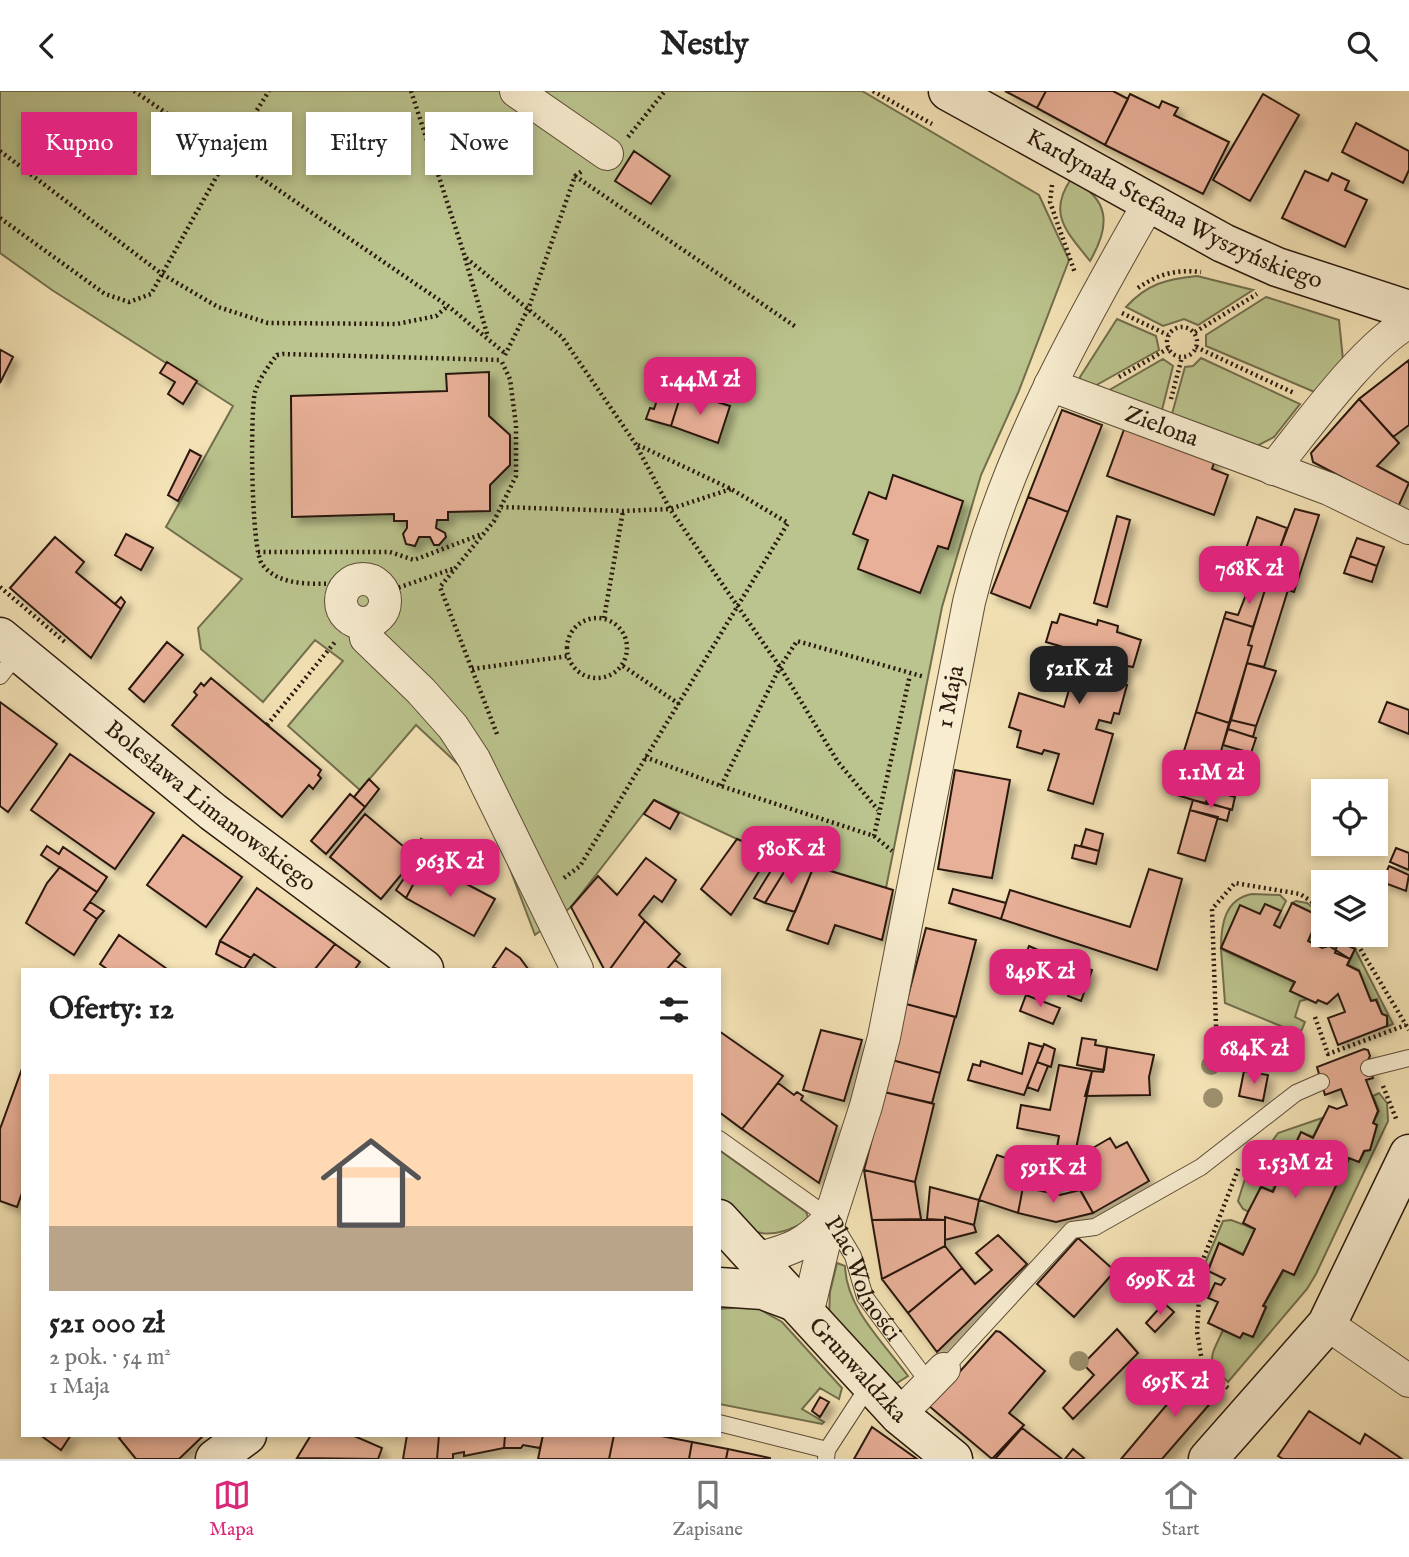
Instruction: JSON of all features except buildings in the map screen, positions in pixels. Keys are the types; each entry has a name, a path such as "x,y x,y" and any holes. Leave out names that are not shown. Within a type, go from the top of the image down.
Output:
{"street":[{"path":"516,91 607,154"},
{"name":"Kardynała Stefana Wyszyńskiego","path":"948,91 1223,243 1277,267 1409,310"},
{"name":"1 Maja","path":"797,1303 810,1302 830,1218 866,1106 884,1037 969,602 982,548 1050,385 1149,203"},
{"path":"1273,470 1324,406 1392,332 1409,322"},
{"name":"Zielona","path":"1050,385 1329,489 1409,528"},
{"path":"358,622 379,617 386,603 382,588 369,578 353,579 342,590 340,606 358,622 366,638 421,691 453,727 474,759 577,968"},
{"name":"Bolesława Limanowskiego","path":"6,655 423,968"},
{"path":"1208,1459 1327,1324 1403,1138"},
{"name":"1 Maja","path":"756,1259 792,1249 811,1239 830,1218"},
{"path":"721,1221 797,1303"},
{"path":"721,1287 763,1290 797,1303"},
{"name":"Grunwaldzka","path":"797,1303 899,1415 953,1459"},
{"path":"1327,1324 1353,1339 1409,1381"},
{"path":"899,1415 936,1376"},
{"path":"215,1459 244,1437"}],"lane":[{"path":"1369,1068 1409,1058"},
{"path":"936,1376 1072,1230 1095,1227 1201,1167 1296,1093 1321,1082"},
{"name":"Plac Wolności","path":"721,1140 830,1218 853,1256 864,1297 936,1376"},
{"path":"721,1424 827,1454 870,1384"}],"path":[{"path":"134,91 164,112"},
{"path":"256,112 269,91"},
{"path":"411,91 465,257 488,339"},
{"path":"501,360 529,307 575,176 636,130 665,91"},
{"path":"0,151 162,274 218,307 268,323 397,324 436,316 448,306"},
{"path":"0,218 105,294 130,302 151,294 217,175"},
{"path":"256,175 448,306 506,354"},
{"path":"575,176 796,327"},
{"path":"465,257 529,307 562,337 635,443 670,509 780,667 838,762 878,810"},
{"path":"1133,291 1156,275 1188,270 1210,273"},
{"path":"1195,332 1265,289 1253,285"},
{"path":"1117,310 1125,301"},
{"path":"1185,327 1195,332 1196,347 1190,355 1182,357 1166,343 1174,328 1185,327"},
{"path":"1196,347 1324,406"},
{"path":"1085,397 1169,348"},
{"path":"348,584 296,583 277,577 262,564 258,552 253,509 255,393 277,355 501,360"},
{"path":"1164,427 1182,357"},
{"path":"440,587 484,533 516,476 516,425 510,379 501,360"},
{"path":"554,883 580,866 788,523 731,489 635,443"},
{"path":"501,507 623,511 670,509 731,489"},
{"path":"604,618 623,511"},
{"path":"258,552 390,552 414,560 484,533"},
{"path":"383,593 455,568"},
{"path":"604,618 621,628 626,637 628,647 623,666 607,677 587,677 572,665 568,656 567,646 575,627 584,620 604,618"},
{"path":"267,725 358,622"},
{"path":"721,786 780,667 797,641 910,675 936,680"},
{"path":"472,669 568,656"},
{"path":"623,666 679,704"},
{"path":"874,836 910,675"},
{"path":"645,757 721,786 874,836 885,849 902,854"},
{"path":"1217,1054 1212,909 1235,883 1300,894 1311,901"},
{"path":"1315,1017 1328,1054 1408,1027 1359,947"},
{"path":"1381,1081 1403,1138"},
{"path":"1230,1390 1203,1367 1197,1332 1201,1265 1240,1164"}],"green space":[{"path":"0,91 862,91 1039,195 1069,260 1018,393 981,475 942,607 886,888 756,848 654,800 571,907 535,935 477,782 416,725 360,790 288,726 343,661 315,640 263,702 201,649 198,628 242,579 166,527 233,406 52,290 0,253"},
{"path":"1071,179 1093,195 1103,214 1101,236 1090,261 1068,232 1060,213 1064,191"},
{"path":"1197,276 1253,290 1198,325 1184,319 1163,326 1126,307 1158,284"},
{"path":"1266,297 1339,320 1343,360 1317,393 1206,346 1206,335"},
{"path":"1117,319 1156,336 1159,350 1093,387 1081,383 1080,377"},
{"path":"1201,358 1300,404 1274,437 1253,448 1170,421 1185,367 1193,366"},
{"path":"1163,359 1173,366 1160,418 1099,396"},
{"path":"1252,894 1280,895 1286,901 1281,911 1265,904 1260,914 1240,906 1221,948 1222,930 1230,907 1236,901"},
{"path":"1292,903 1307,903 1311,906 1311,912"},
{"path":"1221,949 1294,982 1290,991 1308,999 1300,1001 1295,1017 1305,1022 1300,1034 1225,1003"},
{"path":"1355,949 1393,1024 1388,1026 1387,1016 1382,1014 1377,999 1371,1001 1359,970 1348,965"},
{"path":"1379,1093 1387,1103 1388,1121 1316,1274 1307,1289 1228,1382 1215,1369 1212,1358 1223,1330 1240,1338 1243,1333 1253,1337 1266,1307 1264,1305 1284,1270 1294,1275 1349,1158 1359,1162 1365,1151 1370,1150 1377,1125 1373,1123 1379,1111 1373,1096"},
{"path":"1322,1118 1313,1137 1301,1132 1289,1156 1273,1147 1273,1140 1278,1133"},
{"path":"721,1151 806,1212 808,1217 794,1227 772,1233 754,1231 740,1221 721,1200"},
{"path":"1261,1163 1271,1163 1283,1169 1272,1191 1261,1186 1249,1212 1243,1209 1238,1201 1245,1179"},
{"path":"1231,1220 1255,1229 1243,1254 1219,1243 1208,1269 1204,1266 1223,1221"},
{"path":"837,1263 845,1266 847,1281 859,1311 908,1376 894,1385 829,1317 830,1292"},
{"path":"754,1306 782,1322 842,1388 839,1399 820,1388 802,1409 824,1422 822,1424 721,1404 721,1309"}]}
